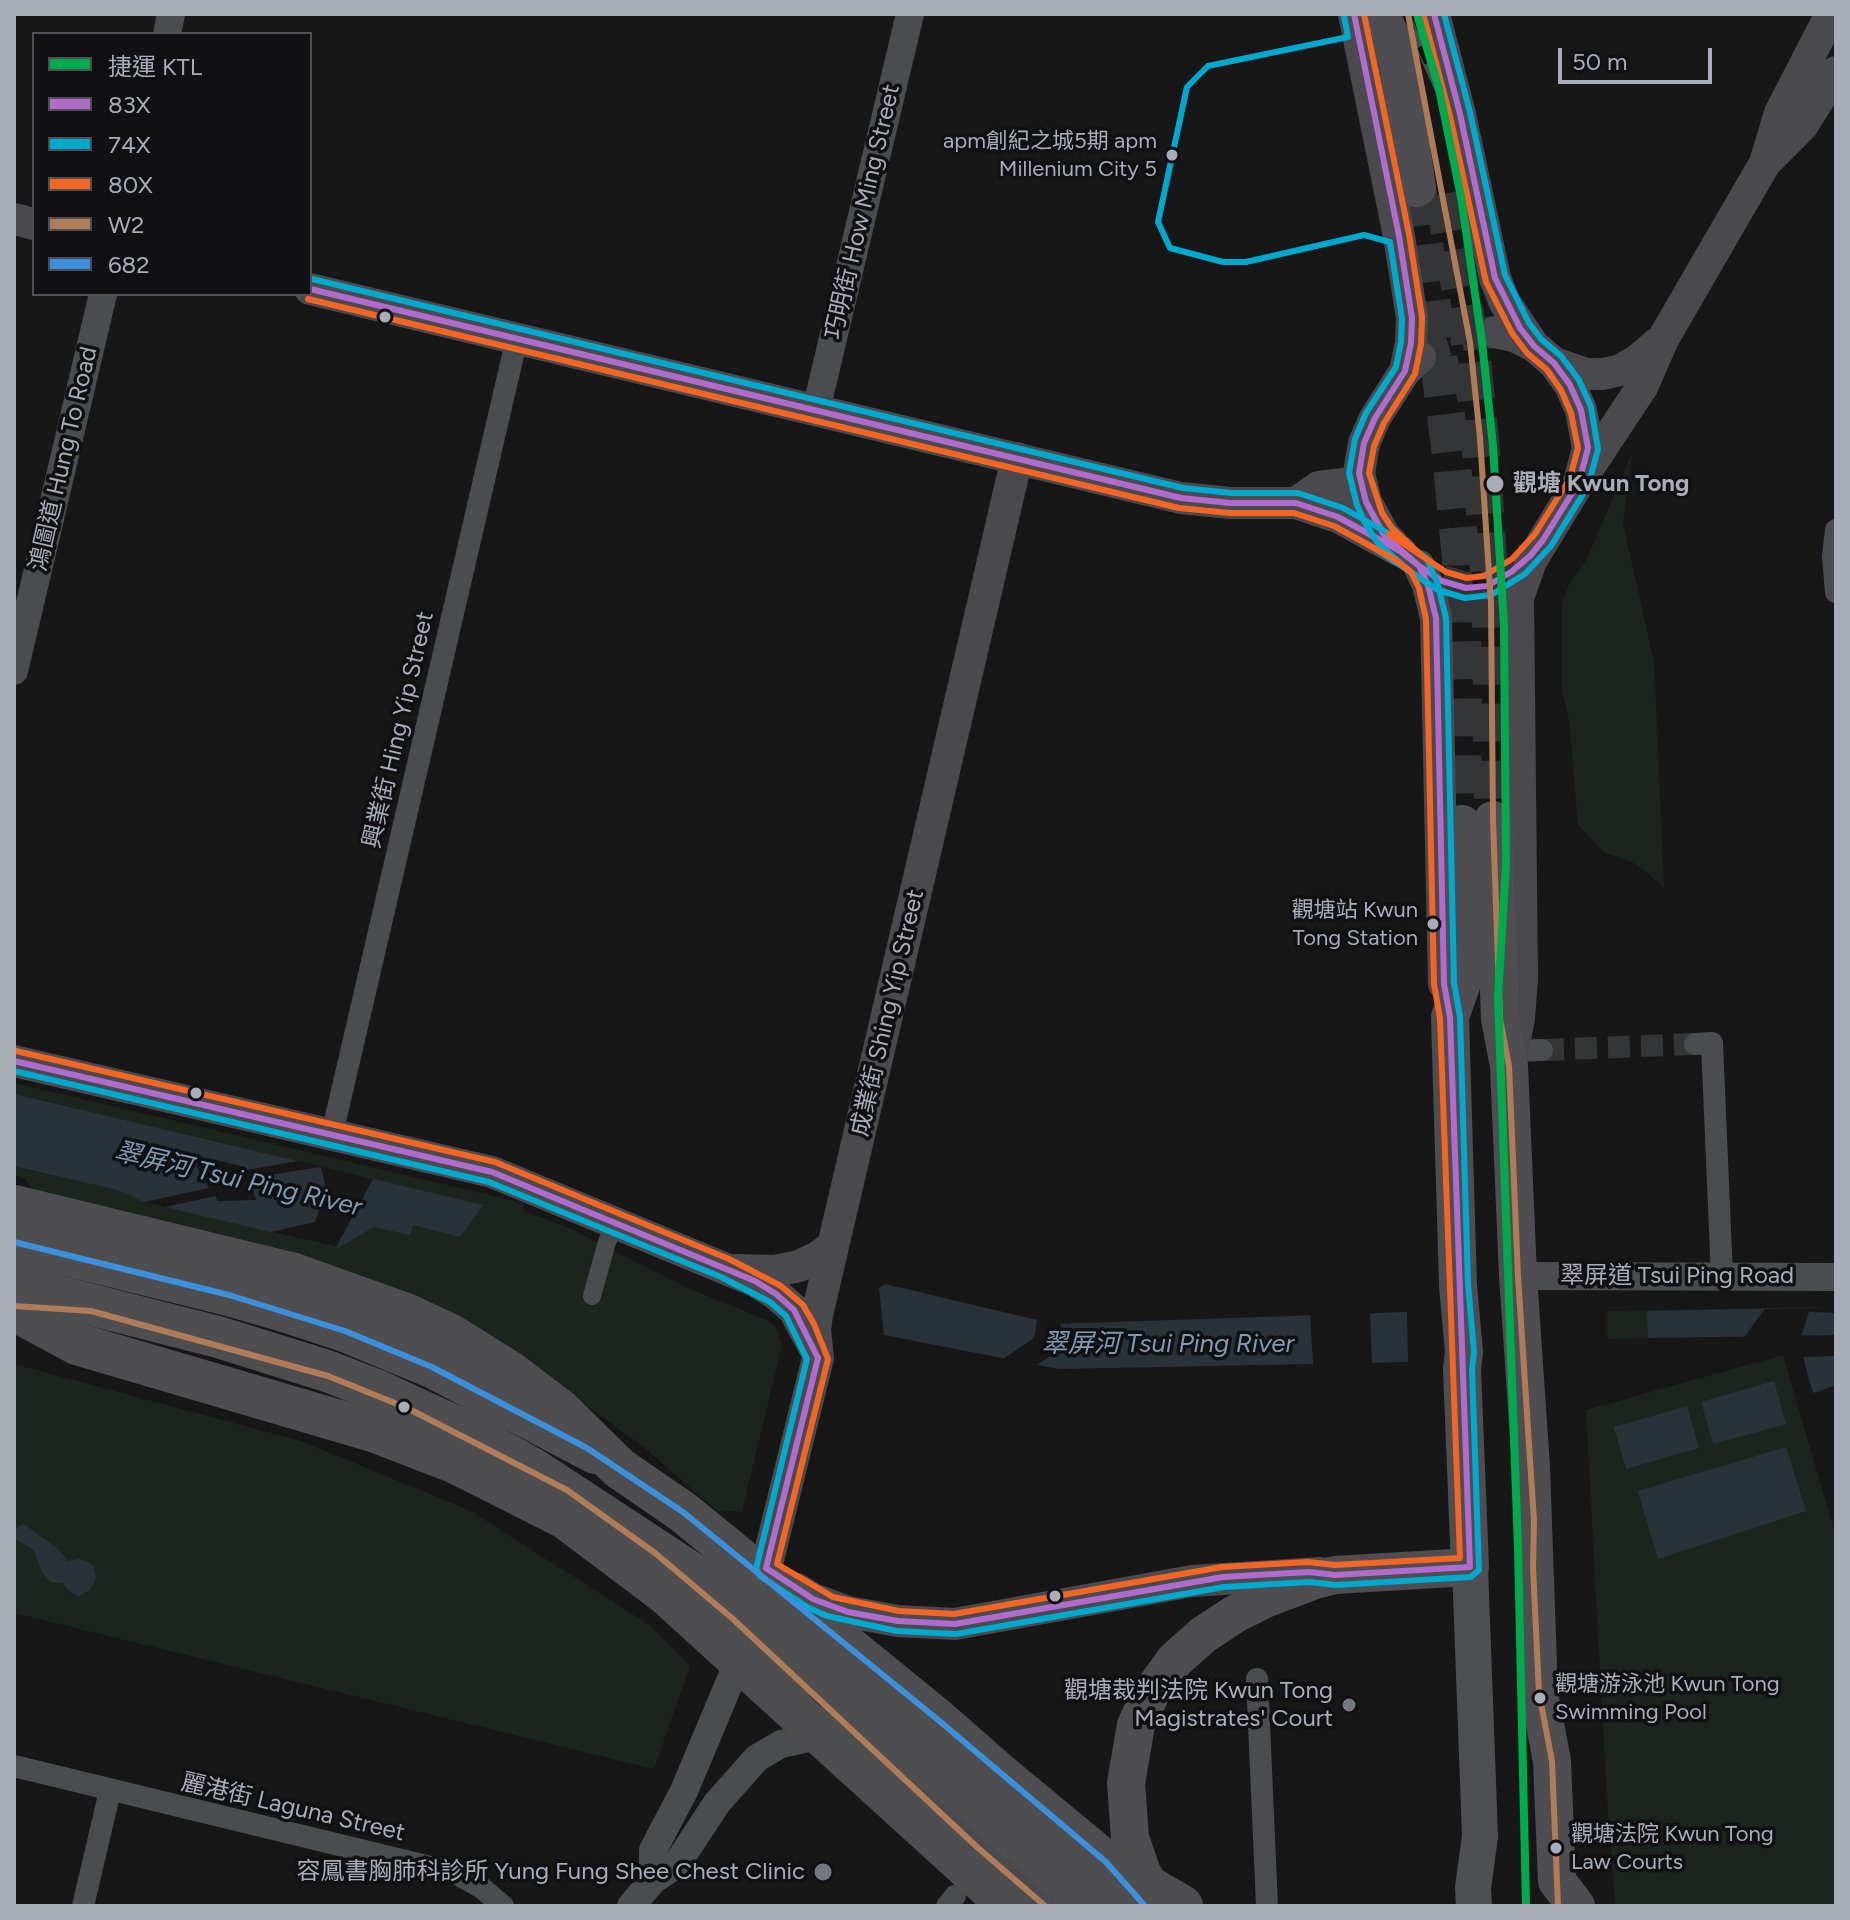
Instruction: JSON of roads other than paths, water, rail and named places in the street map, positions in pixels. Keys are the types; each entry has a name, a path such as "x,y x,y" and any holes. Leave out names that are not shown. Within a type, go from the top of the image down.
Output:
{"highway":[{"path":"1386,14 1429,186 1408,14"},
{"path":"1163,1906 1142,1873 1130,1838 1125,1801 1131,1743 1143,1710 1162,1676 1203,1635 1265,1599 1335,1575 1470,1567 1450,1017 1462,983 1477,822 1500,1019 1521,1056 1518,1276 1531,1467 1539,1693 1552,1761 1559,1900"},
{"path":"14,1206 294,1274 406,1314 451,1335 510,1372 561,1411 619,1468"},
{"path":"14,1242 229,1295 345,1331 432,1367 619,1468 683,1512 937,1719 1106,1862 1145,1906"},
{"path":"1461,1304 1502,1280 1518,1276"},
{"path":"14,1285 218,1337 327,1371 404,1401 533,1469 696,1576 1095,1906"},
{"path":"14,1308 77,1344 381,1434 456,1463 565,1518 666,1594 1009,1906"},
{"path":"533,1469 565,1518"},
{"path":"1106,1862 1182,1906"}],"main road":[{"path":"1354,14 1394,208 1412,318 1413,364 1375,418 1364,443 1359,473 1366,502"},
{"path":"1434,14 1460,114 1495,278 1505,303 1570,385 1581,410 1588,448 1579,482"},
{"path":"1521,1056 1517,621 1523,581 1536,548 1642,387 1663,339 1765,163 1780,113 1831,14"},
{"path":"1765,163 1802,126 1836,72"},
{"path":"312,289 1181,498 1230,503 1296,503 1338,517 1420,566"},
{"path":"1495,332 1514,336 1586,374 1621,370 1663,339"},
{"name":"成業街 Shing Yip Street","path":"766,1568 818,1358 817,1315 1017,458"},
{"path":"1296,503 1319,487 1344,484 1355,490 1366,502 1384,535 1420,566 1428,585 1436,618 1444,984 1450,1017"},
{"path":"14,1061 492,1172 617,1222 765,1287 794,1310 818,1358"},
{"path":"14,1226 240,1276 353,1314 441,1352 508,1386 574,1427 813,1599 848,1612 898,1621 955,1624"},
{"path":"725,1268 750,1272 775,1271 809,1262 833,1246"},
{"path":"116,1318 137,1310 149,1299 152,1285 143,1266 128,1251"},
{"path":"14,1308 91,1311 328,1376 407,1408 567,1490 655,1553 1045,1906"},
{"path":"1470,1567 1480,1836 1473,1888 1474,1906"},
{"path":"876,1752 861,1703 864,1674 870,1661 886,1643 895,1638 955,1624 1192,1581 1309,1572 1335,1575"}],"street":[{"name":"巧明街 How Ming Street","path":"816,410 910,14"},
{"name":"鴻圖道 Hung To Road","path":"14,671 103,296"},
{"name":"興業街 Hing Yip Street","path":"332,1134 517,338"},
{"path":"1836,530 1833,557 1836,592"},
{"path":"1704,1043 1722,1277"},
{"path":"592,1296 607,1242 617,1222"},
{"name":"翠屏道 Tsui Ping Road","path":"1518,1276 1836,1277"},
{"path":"653,1880 653,1850 684,1791 749,1635"},
{"path":"1257,1679 1267,1906"},
{"path":"631,1906 653,1880 677,1864 717,1803 767,1751 781,1744 817,1736 844,1738 876,1752"},
{"name":"麗港街 Laguna Street","path":"14,1766 455,1873 482,1888 503,1906"},
{"path":"83,1906 110,1791"}],"water":[{"path":"14,1094 483,1205 460,1237 413,1225 410,1235 374,1227 338,1248 144,1202 118,1190 14,1166"},
{"name":"翠屏河 Tsui Ping River","path":"885,1284 1054,1324 1407,1312 1408,1362 1058,1369 884,1335 879,1288"},
{"path":"1836,1307 1836,1335 1648,1338 1647,1311"},
{"path":"1836,1356 1836,1385 1813,1393 1803,1357"},
{"path":"1774,1381 1786,1424 1713,1444 1701,1402"},
{"path":"1687,1406 1699,1448 1626,1469 1614,1427"},
{"path":"1786,1447 1806,1511 1658,1559 1638,1491"},
{"path":"24,1524 57,1548 68,1561 80,1559 89,1562 95,1570 96,1579 90,1590 79,1596 70,1592 63,1583 51,1582 43,1574 33,1549 14,1539 14,1530"}],"tunnel":[{"path":"1417,188 1461,559 1462,824"},
{"path":"1443,194 1470,342 1480,438 1491,603 1493,820"},
{"path":"1420,357 1443,341 1462,335 1495,332"},
{"path":"1442,581 1466,588 1487,586 1530,556"},
{"path":"1542,1050 1695,1044"}],"railway":[{"path":"1405,14 1439,89"}],"metro line":[{"name":"KTL","path":"1417,14 1439,89 1461,197 1482,342 1493,446 1504,626 1506,864 1498,996 1518,1548 1526,1906"}],"place":[{"name":"apm創紀之城5期 apm Millenium City 5","path":"1172,155"},
{"name":"觀塘 Kwun Tong","path":"1495,484"},
{"name":"觀塘站 Kwun Tong Station","path":"1433,924"},
{"name":"觀塘游泳池 Kwun Tong Swimming Pool","path":"1540,1698"},
{"name":"觀塘裁判法院 Kwun Tong Magistrates' Court","path":"1349,1705"},
{"name":"觀塘法院 Kwun Tong Law Courts","path":"1556,1848"},
{"name":"容鳳書胸肺科診所 Yung Fung Shee Chest Clinic","path":"823,1872"}]}
